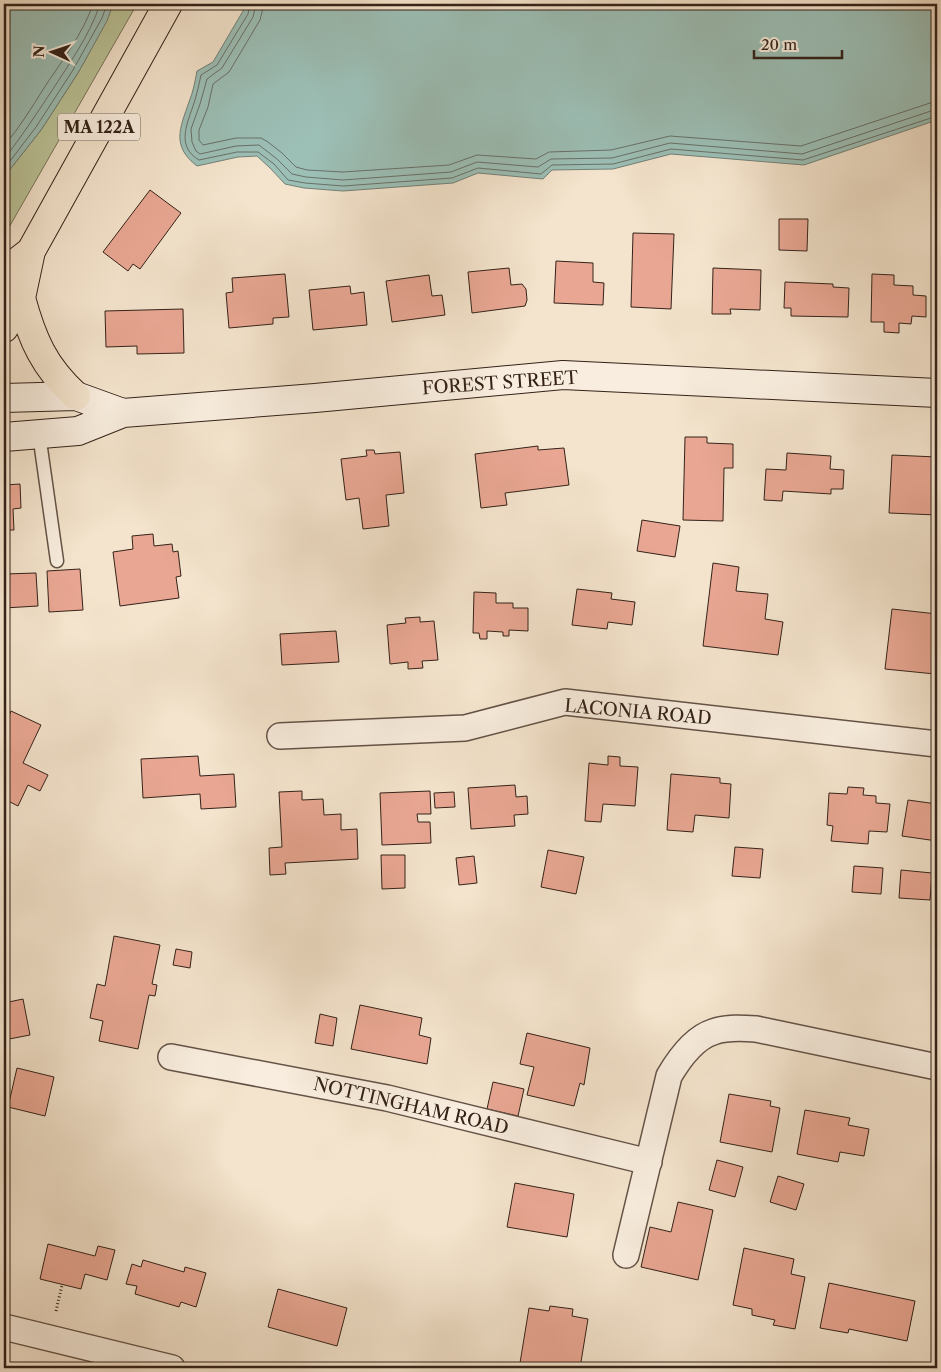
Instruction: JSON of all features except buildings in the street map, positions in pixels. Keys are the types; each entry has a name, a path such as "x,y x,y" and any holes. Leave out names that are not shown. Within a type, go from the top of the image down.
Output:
{"main road":[{"name":"MA 122A","path":"4,328 21,298 31,250 168,4"},
{"name":"MA 122A","path":"4,272 31,250"},
{"path":"21,298 39,350 61,383 76,396"},
{"name":"FOREST STREET","path":"4,438 78,431 123,413 316,398 563,375 937,393"},
{"name":"FOREST STREET","path":"4,398 76,396 123,413"}],"street":[{"name":"LACONIA ROAD","path":"280,736 465,728 565,702 937,744"},
{"path":"626,1255 669,1076 686,1052 712,1032 726,1029 756,1029 937,1067"},
{"name":"NOTTINGHAM ROAD","path":"171,1057 387,1098 649,1162"},
{"path":"4,1327 172,1368"}],"lane":[{"path":"39,434 57,561"}],"green space":[{"path":"113,4 137,4 4,236 4,177 41,130 78,73 107,20"}],"water":[{"path":"4,4 113,4 107,21 78,73 41,130 4,177"},
{"path":"245,4 937,4 937,120 804,165 671,154 613,169 552,170 543,179 478,173 453,183 343,191 304,188 285,184 257,156 238,157 197,166 189,159 181,144 181,128 193,91 197,71 213,62 243,11"}]}
